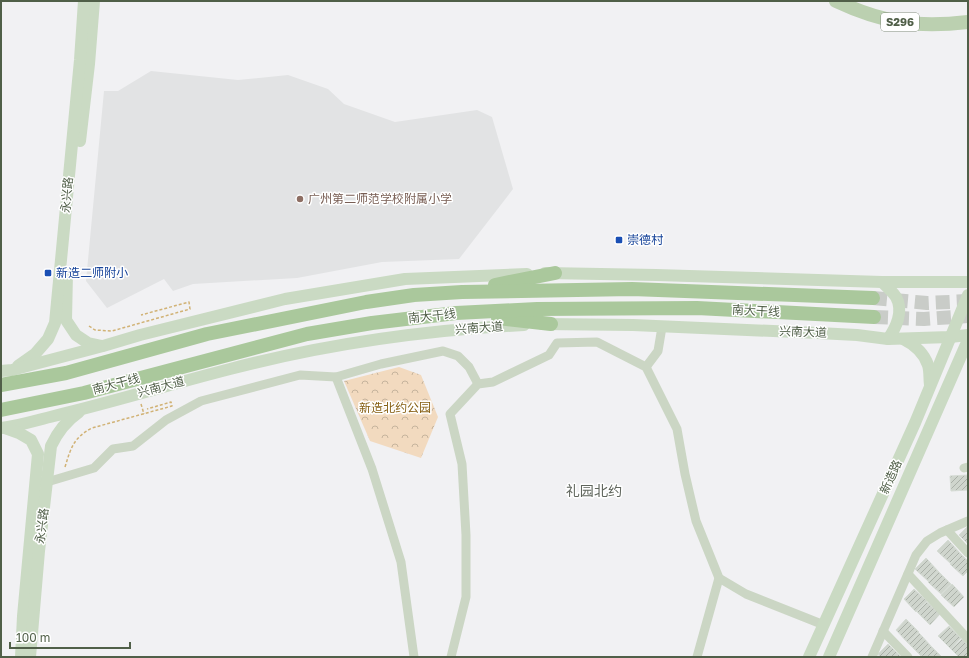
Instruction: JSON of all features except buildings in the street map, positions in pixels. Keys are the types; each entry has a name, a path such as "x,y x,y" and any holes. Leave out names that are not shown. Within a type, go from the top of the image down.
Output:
{"highway":[{"path":"462,292 555,273"},
{"name":"南大干线","path":"1,384 66,373 207,334 366,302 414,295 462,292 632,289 873,298"},
{"name":"南大干线","path":"1,410 84,393 307,334 372,323 456,313 537,309 690,308 874,317"},
{"path":"456,313 551,324"}],"main road":[{"name":"永兴路","path":"7,371 35,354 48,339 55,323 80,60 84,1"},
{"name":"永兴路","path":"94,1 67,276 66,320 76,335 88,343 103,346"},
{"name":"S296","path":"836,1 878,17 908,24 928,25 968,22"},
{"path":"7,371 140,335 286,299 405,279 555,273 882,282 968,282"},
{"path":"882,282 897,298 899,310 898,321 895,329 888,339"},
{"name":"新造路","path":"810,657 930,387 968,295"},
{"name":"兴南大道","path":"3,428 84,409 232,368 306,352 400,336 460,329 551,324 818,332 888,339 968,335"},
{"path":"903,339 912,344 921,352 928,364 930,387"},
{"name":"新造路","path":"829,657 968,340"},
{"name":"永兴路","path":"21,657 22,616 42,482 51,446 58,432 69,419 84,409"},
{"name":"永兴路","path":"3,428 19,433 31,440 38,454 42,482 39,551 30,657"}],"street":[{"path":"646,367 658,351 662,327"},
{"path":"452,657 466,597 466,534 462,464 450,414 478,384 493,382 549,355 557,343 597,342 646,367 677,429 685,474 696,521 719,578 746,594 824,625"},
{"path":"42,482 94,468 113,449 133,446 166,420 201,401 300,375 336,377 381,364 443,351 458,356 469,367 478,384"},
{"path":"336,377 372,468 400,562 414,657"},
{"path":"872,657 916,555 927,540 968,521"},
{"path":"947,530 968,553"},
{"path":"908,574 968,639"},
{"path":"697,657 719,578"},
{"path":"883,630 908,657"}],"path":[{"path":"89,326 95,330 112,331 190,309 189,302 141,315"},
{"path":"65,467 73,445 77,438 84,432 92,428 172,406 171,402 147,409"}],"shaded area":[{"name":"广州第二师范学校附属小学","path":"151,71 238,80 288,75 328,89 344,104 395,122 477,110 492,117 513,189 459,259 382,262 297,278 193,284 173,291 164,279 107,308 86,281 104,91 118,91"}],"green space":[{"name":"新造北约公园","path":"399,367 421,375 438,417 421,458 370,441 344,381"}],"tunnel":[{"path":"873,298 927,303 968,301"},
{"path":"874,317 924,319 968,316"}],"place":[{"name":"广州第二师范学校附属小学","path":"300,199"},
{"name":"崇德村","path":"619,240"},
{"name":"新造二师附小","path":"48,273"}],"district":[{"name":"礼园北约","path":"594,491"}]}
